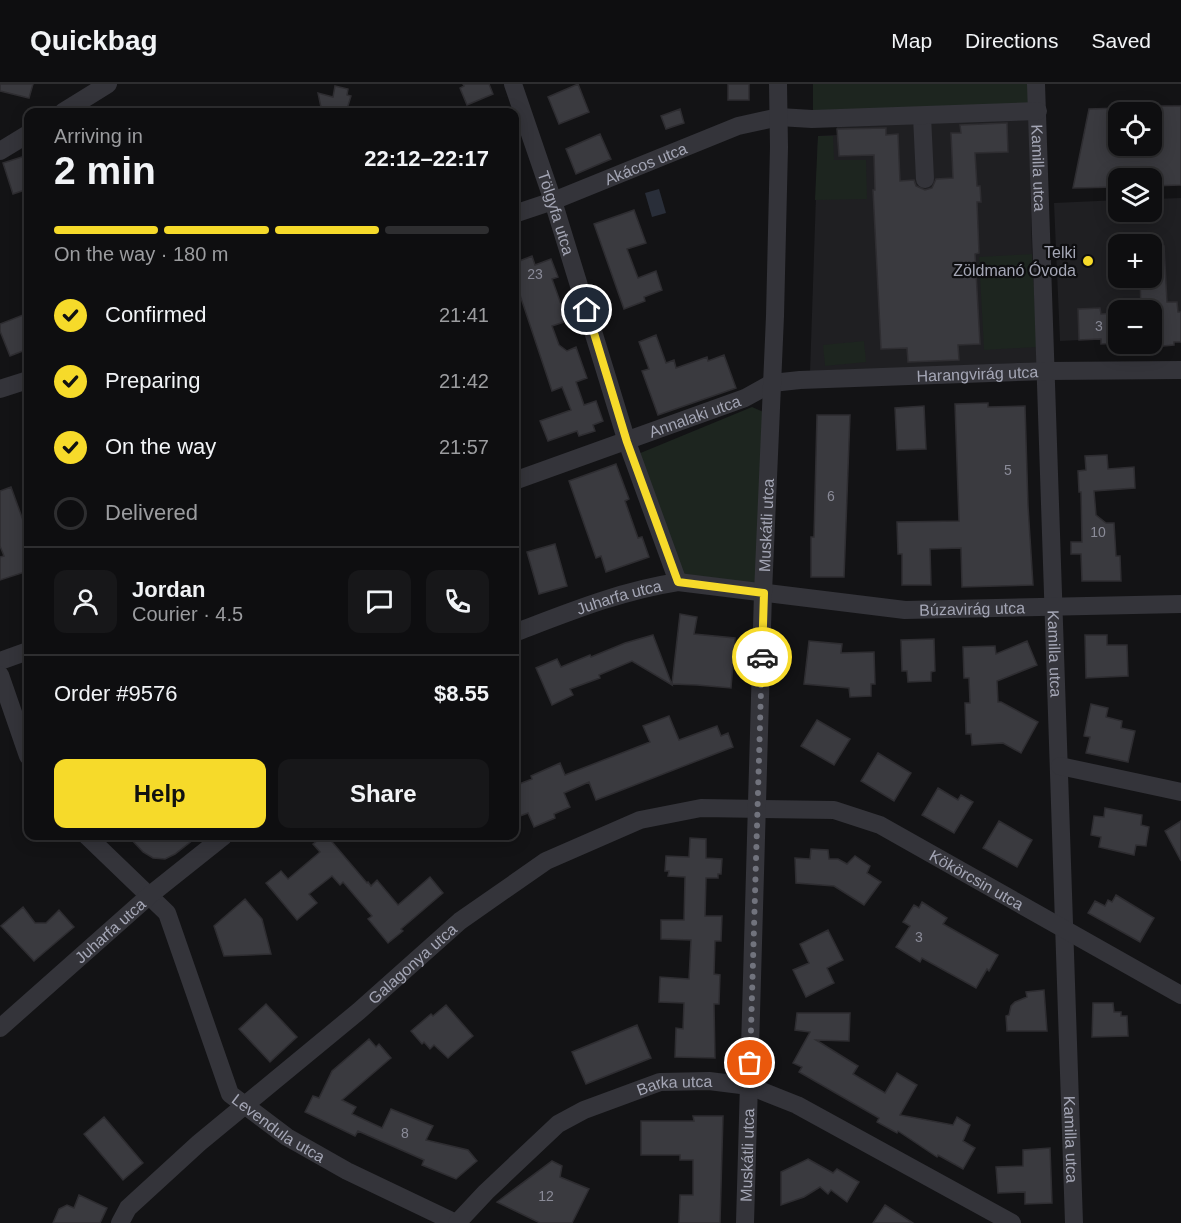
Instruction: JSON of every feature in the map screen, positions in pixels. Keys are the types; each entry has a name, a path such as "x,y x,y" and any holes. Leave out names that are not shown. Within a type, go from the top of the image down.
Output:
{"street":[{"path":"69,108 108,84"},
{"name":"Tölgyfa utca","path":"513,84 553,201 627,442 678,582"},
{"name":"Muskátli utca","path":"745,1223 778,200 778,84"},
{"name":"Kamilla utca","path":"1036,84 1074,1223"},
{"path":"779,117 812,119 1038,111"},
{"path":"922,116 925,179"},
{"name":"Akácos utca","path":"519,212 553,201 738,126 779,117"},
{"path":"0,151 24,136"},
{"name":"Harangvirág utca","path":"772,383 1046,371 1181,370"},
{"path":"0,389 24,381"},
{"name":"Annalaki utca","path":"519,479 745,398 772,383"},
{"name":"Juharfa utca","path":"519,631 607,597 645,587 678,582 764,593"},
{"name":"Búzavirág utca","path":"764,593 905,610 1181,604"},
{"path":"0,661 24,652"},
{"path":"0,675 24,744"},
{"path":"1060,766 1181,792"},
{"name":"Galagonya utca","path":"120,1223 128,1208 199,1143 358,1011 460,921 546,861 640,820 701,808 758,809"},
{"name":"Kökörcsin utca","path":"758,809 834,810 880,825 1181,995"},
{"name":"Levendula utca","path":"91,840 167,913 230,1094 287,1137 347,1171 456,1223"},
{"name":"Juharfa utca","path":"0,1028 150,896 219,840"},
{"name":"Barka utca","path":"456,1223 558,1124 584,1110 660,1082 709,1081 749,1086 797,1105 1012,1223"}],"shaded area":[{"path":"813,84 1029,84 1029,106 813,113"},
{"path":"1029,118 1032,254 1038,362 810,373 818,136 837,135 837,125"},
{"path":"818,136 833,136 834,160 866,160 867,199 815,200"},
{"path":"659,189 666,213 652,217 645,193"},
{"name":"Telki Zöldmanó Óvoda","path":"1181,198 1181,342 1162,346 1162,300 1108,300 1108,344 1101,344 1100,339 1060,341 1054,203 1108,201 1108,222 1162,222 1162,199"},
{"path":"1032,254 1037,347 984,350 979,257"},
{"path":"864,341 866,362 825,366 823,345"},
{"path":"752,407 766,413 757,584 683,574 638,454"}],"building":[{"path":"0,84 33,84 29,98 0,91"},
{"path":"463,84 489,84 493,94 467,105 460,88 464,86"},
{"path":"578,84 589,112 559,124 548,97"},
{"path":"728,84 749,84 749,100 728,100"},
{"path":"335,86 348,89 347,95 351,96 347,108 321,108 318,93 333,97"},
{"path":"1162,106 1181,106 1181,185 1162,186 1162,168 1108,168 1108,187 1073,188 1089,109 1108,108 1108,156 1162,156"},
{"path":"680,109 684,123 666,129 661,116"},
{"path":"1007,123 1008,152 975,153 977,186 980,186 981,202 977,202 979,253 975,254 980,344 958,345 959,360 908,362 907,348 881,349 873,190 875,190 874,155 839,156 837,129 886,128 886,135 898,134 900,181 914,180 916,186 925,190 932,188 936,179 953,178 951,133 961,133 960,125"},
{"path":"600,134 611,159 576,174 566,149"},
{"path":"24,156 24,190 13,194 3,163"},
{"path":"634,210 646,243 627,249 638,278 656,271 662,290 644,297 645,301 624,309 594,224"},
{"path":"1162,246 1164,246 1167,302 1177,302 1178,312 1181,312 1181,342 1162,346 1162,300 1141,300 1140,288 1162,288"},
{"path":"532,256 535,265 551,259 558,277 552,279 567,321 552,326 559,345 567,351 576,347 587,378 576,382 584,405 596,401 603,421 593,425 595,431 579,436 577,431 548,441 540,421 571,410 562,387 552,391 519,292 519,261"},
{"path":"1100,308 1101,314 1108,314 1108,344 1101,344 1101,339 1079,340 1078,309"},
{"path":"24,315 24,351 10,356 0,331 0,324"},
{"path":"656,335 666,363 674,360 676,368 707,357 708,361 724,355 736,388 658,415 642,371 649,369 639,342"},
{"path":"988,403 988,407 1025,406 1033,585 962,587 961,548 930,549 931,585 902,585 902,554 898,554 897,522 959,521 955,404"},
{"path":"924,406 926,449 897,450 895,408"},
{"path":"817,415 850,415 844,577 811,577"},
{"path":"1107,455 1108,469 1134,467 1135,488 1094,491 1096,515 1106,523 1114,523 1116,556 1120,556 1121,581 1082,581 1081,554 1071,554 1071,542 1082,542 1081,492 1079,492 1078,471 1086,470 1085,456"},
{"path":"616,464 629,499 625,501 638,538 642,537 649,557 606,572 601,556 596,558 569,481"},
{"path":"11,487 24,523 24,572 0,580 0,557 4,556 0,546 0,491"},
{"path":"555,544 567,586 539,594 527,552"},
{"path":"680,614 697,617 694,634 735,638 731,688 672,684"},
{"path":"653,635 672,685 632,661 599,675 600,678 570,689 573,695 552,705 536,668 557,659 561,667 590,655 591,657 625,643"},
{"path":"1085,635 1107,635 1107,645 1127,645 1128,676 1086,678"},
{"path":"934,639 935,671 931,672 931,681 908,682 907,671 902,671 901,640"},
{"path":"809,641 842,644 841,653 874,652 875,684 871,684 871,696 850,697 849,688 804,684"},
{"path":"1027,641 1037,665 997,681 998,702 1038,722 1021,753 1003,743 972,745 971,734 966,734 965,703 970,703 969,678 964,678 963,647 995,646 996,654"},
{"path":"1091,704 1108,708 1106,717 1122,721 1121,728 1135,731 1128,762 1086,753 1090,737 1084,736"},
{"path":"669,716 679,740 717,726 721,736 728,733 733,747 596,800 589,782 564,793 570,807 554,814 555,818 534,827 528,813 520,816 519,784 560,763 565,775 650,742 643,726"},
{"path":"817,720 850,739 834,765 801,746"},
{"path":"878,753 911,773 894,801 861,781"},
{"path":"938,788 958,800 961,795 973,802 954,833 922,815"},
{"path":"1105,808 1142,815 1141,825 1149,827 1146,846 1136,845 1134,855 1099,847 1101,837 1091,835 1094,816 1104,817"},
{"path":"999,821 1032,840 1017,867 983,848"},
{"path":"1181,821 1181,861 1165,831"},
{"path":"690,838 706,839 706,858 722,859 721,874 718,874 718,878 706,878 705,916 722,916 721,941 715,941 714,974 720,975 719,1004 714,1004 715,1058 675,1057 676,1028 683,1029 684,1003 659,1002 660,977 689,979 691,940 661,939 661,920 684,920 685,877 668,876 669,871 665,871 666,856 689,857"},
{"path":"132,840 193,840 165,859 153,858 143,852"},
{"path":"318,840 330,840 367,883 371,886 377,880 398,905 430,877 443,893 388,943 368,919 372,916 343,882 340,885 332,876 309,894 317,903 297,920 266,883 281,871 288,879 320,852 313,844"},
{"path":"811,849 828,850 829,859 838,859 847,864 855,856 870,866 867,873 881,882 864,905 834,886 796,883 795,858 810,859"},
{"path":"1116,895 1154,918 1140,942 1088,913 1095,901 1105,906 1108,900 1112,902"},
{"path":"245,899 262,919 271,954 224,956 214,926"},
{"path":"922,902 947,918 943,924 998,955 976,988 922,958 920,962 896,947 910,926 903,922 914,905 919,908"},
{"path":"23,907 35,923 46,923 59,910 74,927 34,961 1,926"},
{"path":"828,930 843,960 827,968 834,983 806,997 793,970 809,963 800,944"},
{"path":"1044,990 1047,1031 1007,1031 1006,1016 1009,1015 1011,1006 1027,997 1026,992"},
{"path":"1093,1003 1113,1003 1114,1012 1121,1012 1121,1016 1127,1016 1128,1036 1092,1037"},
{"path":"266,1004 297,1037 270,1062 239,1029"},
{"path":"446,1005 473,1036 448,1058 434,1045 430,1049 424,1042 422,1044 411,1031"},
{"path":"797,1013 850,1013 849,1041 816,1040 858,1066 853,1074 885,1093 897,1073 917,1085 900,1115 953,1125 957,1117 970,1125 963,1141 975,1148 963,1169 938,1155 937,1157 898,1131 897,1133 877,1122 879,1118 799,1072 802,1067 793,1063 810,1032 795,1030"},
{"path":"637,1025 651,1058 586,1084 572,1052"},
{"path":"369,1039 376,1047 379,1044 391,1058 342,1100 356,1107 352,1114 382,1128 391,1109 433,1126 426,1140 468,1150 477,1161 456,1179 422,1165 424,1160 358,1131 355,1136 305,1112 313,1096 319,1098 332,1071"},
{"path":"693,1116 723,1116 720,1223 679,1223 680,1195 693,1195 693,1160 680,1160 680,1155 641,1155 641,1121 694,1121"},
{"path":"104,1117 143,1163 123,1180 84,1134"},
{"path":"1050,1148 1052,1203 1025,1204 1025,1192 998,1193 996,1167 1023,1166 1023,1150"},
{"path":"808,1159 833,1173 837,1169 859,1182 847,1202 831,1190 828,1194 820,1187 804,1197 781,1205 781,1172"},
{"path":"552,1161 562,1166 560,1177 589,1189 572,1223 540,1223 497,1202"},
{"path":"79,1195 107,1208 100,1223 53,1223 59,1209 67,1205 74,1208"},
{"path":"885,1205 913,1223 873,1223"}],"way so far":[{"path":"750,1063 762,657"}],"place":[{"name":"Telki Zöldmanó Óvoda","path":"1088,261"}],"route":[{"path":"587,310 627,442 678,582 764,593 762,657"}]}
